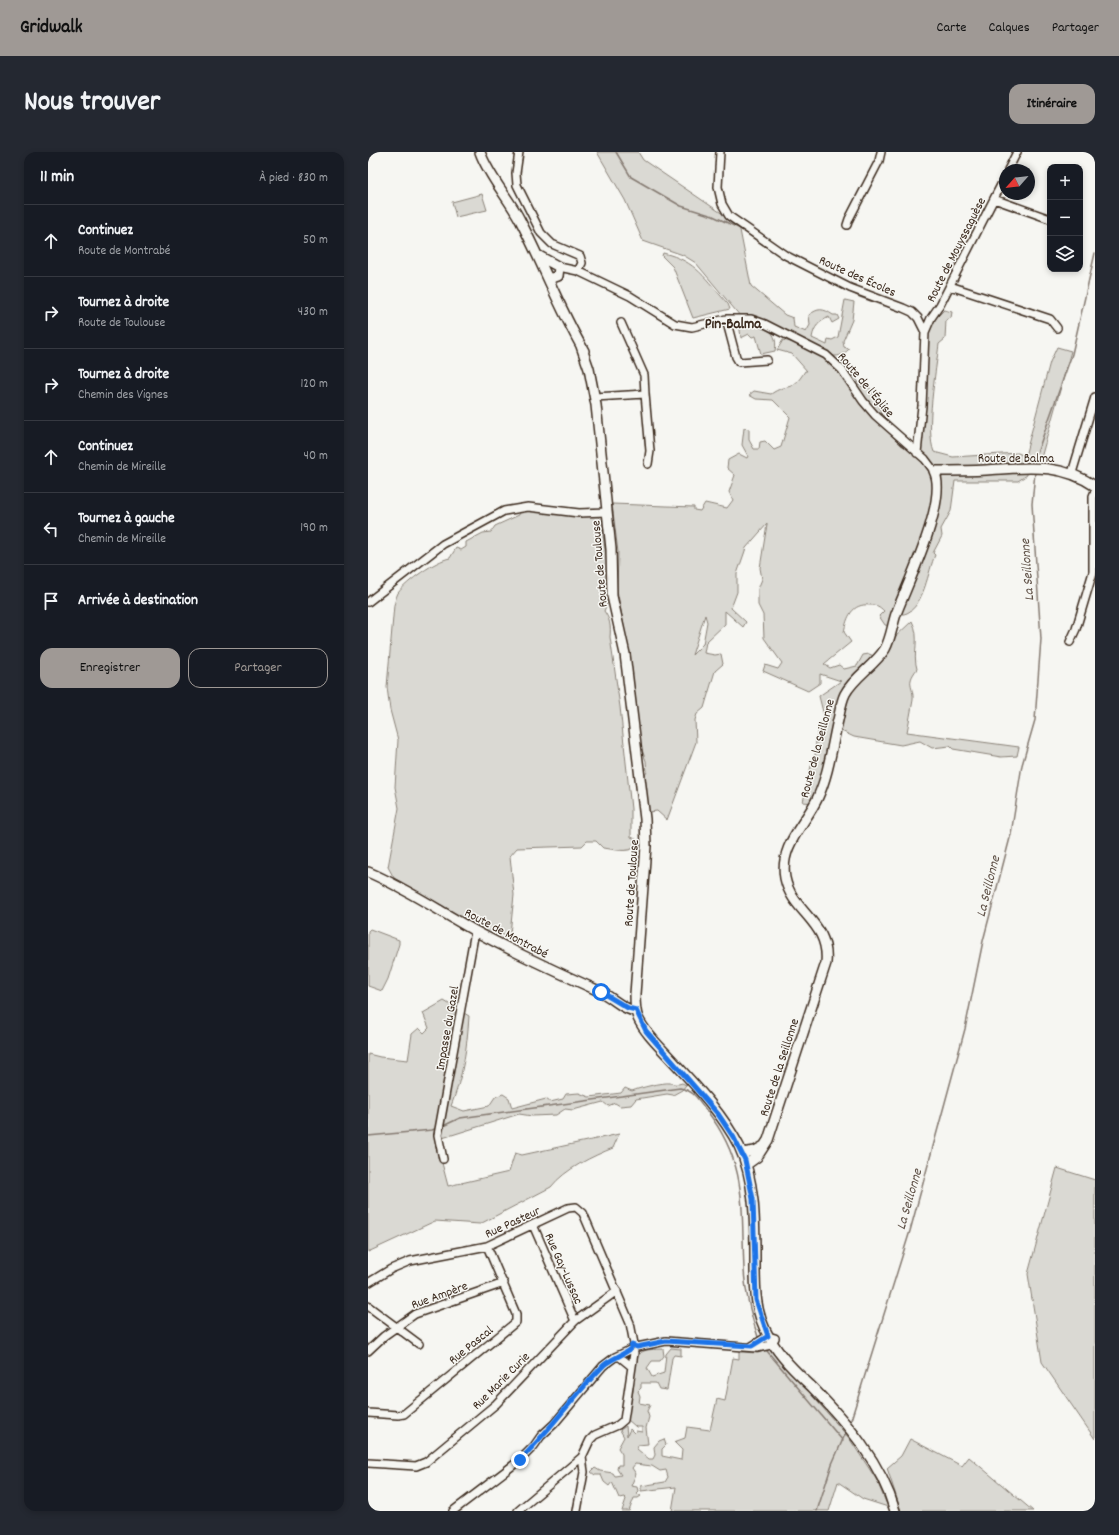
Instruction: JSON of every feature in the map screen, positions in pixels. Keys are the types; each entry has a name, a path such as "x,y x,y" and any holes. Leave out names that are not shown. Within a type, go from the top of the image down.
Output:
{"street":[{"path":"480,152 490,173 518,216 535,250 547,265 555,263 556,274 576,270 582,263 580,256 547,240 541,233 519,191 516,179 519,152"},
{"name":"Route des Écoles","path":"720,152 718,187 722,204 729,216 785,255 850,288 912,312 918,318"},
{"path":"847,225 849,218 879,161 881,152"},
{"path":"1011,164 1017,152"},
{"name":"Route de Mouyssaguèse","path":"925,332 931,318 940,306 999,189"},
{"path":"994,199 1047,217"},
{"name":"Route de Toulouse","path":"547,265 545,273 556,274 554,284 556,297 581,346 597,397 611,549 612,596 624,654 645,818 646,846 635,994 636,1010 646,1031 722,1118 742,1153 753,1199 756,1300 772,1340 859,1441 881,1474 895,1511"},
{"name":"Route de l'Église","path":"576,270 638,300 675,324 692,326 726,319 743,318 759,322 832,359 842,370 863,401 875,414 925,459 934,471"},
{"path":"950,286 1050,319 1057,328"},
{"path":"917,453 922,406 925,332 918,318 931,318"},
{"path":"726,319 736,357 739,362 767,360"},
{"path":"620,323 644,375 650,451 648,464"},
{"path":"597,397 645,394"},
{"path":"1072,473 1095,397"},
{"name":"Route de Balma","path":"934,471 1029,468 1062,470 1072,473 1095,486"},
{"name":"Route de la Seillonne","path":"746,1165 758,1157 777,1114 823,972 827,953 826,945 820,931 797,902 787,886 784,870 786,853 791,841 812,811 820,794 845,693 881,654 890,637 896,614 920,560 937,493 938,483 934,471"},
{"path":"1070,642 1076,629 1093,572 1093,496 1095,491"},
{"path":"368,602 443,544 504,511 528,508 579,513 607,512"},
{"name":"Route de Montrabé","path":"368,872 398,885 475,931 535,962 601,992 628,1008 636,1010"},
{"name":"Impasse du Gazel","path":"443,1158 440,1148 440,1129 475,931"},
{"path":"742,1153 755,1151 764,1146"},
{"name":"Rue Pasteur","path":"368,1283 391,1269 410,1261 487,1246 568,1208 576,1207 580,1209 617,1291"},
{"name":"Rue Gay-Lussac","path":"532,1225 575,1321"},
{"name":"Rue Pascal","path":"368,1413 404,1414 514,1325 517,1318 516,1314 487,1246"},
{"name":"Rue Ampère","path":"368,1351 395,1327 415,1314 504,1283"},
{"path":"518,1511 582,1457 590,1440 618,1425 624,1420 634,1348 633,1329 617,1291"},
{"name":"Rue Marie Curie","path":"368,1464 411,1466 421,1465 426,1462 496,1404 575,1321 617,1291"},
{"path":"368,1306 419,1344"},
{"path":"453,1511 520,1460 534,1446 541,1436 554,1424 601,1368 615,1357 634,1348 666,1341 752,1346 772,1340"},
{"path":"615,1357 620,1357 631,1366"},
{"path":"577,1511 584,1472 582,1457"}],"shaded area":[{"path":"597,152 638,152 643,160 739,225 751,286 785,315 793,318 794,327 806,332 810,325 809,315 818,310 823,310 833,315 837,315 839,319 832,323 829,317 820,323 814,330 812,338 827,345 828,339 832,340 838,337 845,300 854,302 852,320 843,341 844,347 849,349 840,355 835,356 826,354 811,346 810,351 825,358 844,375 839,361 842,359 862,387 868,385 879,403 884,428 902,446 913,445 917,440 925,329 944,310 952,312 951,318 946,320 945,339 939,344 931,415 931,430 934,452 953,457 1018,453 1025,456 1050,362 1057,347 1071,351 1041,458 1028,464 1027,475 1018,481 955,481 951,511 941,529 942,536 933,553 935,555 925,587 918,603 907,613 894,614 891,626 885,625 879,616 884,611 878,606 859,606 851,612 844,632 851,642 824,664 830,668 839,665 844,669 857,666 863,655 869,654 881,659 893,639 912,621 916,633 915,657 917,669 911,678 913,700 907,732 1019,747 1017,756 1001,757 953,749 950,746 932,748 920,741 901,745 854,737 837,729 830,741 824,760 822,784 814,803 803,802 811,766 815,759 816,739 824,716 819,696 841,681 820,674 820,683 808,691 763,671 765,665 778,669 782,663 764,638 763,615 758,605 758,589 762,579 760,568 767,524 746,548 737,574 737,592 731,608 746,622 743,627 725,611 725,624 706,642 704,653 715,655 721,654 723,664 715,671 704,708 697,714 695,720 696,742 667,820 657,811 648,812 645,775 647,772 646,761 641,747 631,663 617,590 618,552 612,504 694,507 694,510 700,511 705,503 727,508 733,500 729,492 735,475 727,468 728,460 739,454 747,458 748,456 742,445 744,428 749,429 749,440 754,449 759,449 760,442 765,441 774,450 781,447 790,417 773,400 756,399 749,395 754,391 771,394 789,387 796,383 805,371 807,371 792,354 777,350 783,340 791,342 793,337 769,322 741,317 696,263 683,255 643,241 625,200","holes":["705,615 707,622 703,644 692,655"]},
{"path":"482,194 487,210 456,217 452,202"},
{"path":"663,253 675,256 700,272 728,304 730,309 693,318 673,267 662,256"},
{"path":"739,322 760,325 771,332 776,343 775,351 761,354 756,336 752,337 749,334 741,338"},
{"path":"520,510 597,516 601,519 607,564 607,604 604,611 608,617 610,626 610,637 620,707 631,809 631,837 636,839 636,846 629,850 616,850 603,848 596,841 587,841 582,846 517,848 510,856 514,895 510,934 506,936 501,934 499,938 394,878 388,867 399,808 395,787 398,740 390,710 387,687 394,605 398,593 422,572 437,563 450,558 456,548 461,550 466,547 466,542 483,533 491,532 495,526 519,515"},
{"path":"370,929 399,940 388,979 382,991 368,986 368,931"},
{"path":"444,1001 469,1016 464,1062 459,1084 451,1106 464,1111 489,1106 495,1097 503,1094 509,1098 512,1108 546,1099 550,1102 563,1099 566,1094 579,1093 589,1097 621,1093 625,1088 632,1091 662,1083 682,1083 686,1085 682,1090 673,1095 667,1094 636,1099 631,1105 620,1106 615,1103 608,1106 603,1102 573,1110 565,1109 556,1115 532,1116 519,1114 436,1140 448,1186 509,1172 515,1153 522,1155 619,1134 613,1148 588,1159 571,1169 551,1187 480,1224 435,1221 368,1252 368,1054 408,1060 412,1034 419,1028 424,1033 429,1028 423,1013"},
{"path":"1057,1168 1095,1180 1095,1439 1042,1362 1028,1274"},
{"path":"671,1348 681,1349 681,1356 674,1355 672,1358 667,1390 659,1389 656,1383 641,1383 641,1388 638,1391 640,1396 639,1403 650,1405 647,1411 649,1417 646,1428 648,1444 638,1445 637,1449 649,1459 653,1459 655,1455 654,1447 659,1441 664,1439 666,1445 662,1449 662,1456 681,1460 682,1450 674,1442 685,1438 687,1427 710,1430 717,1399 725,1401 733,1358 739,1359 739,1352 758,1353 771,1348 849,1438 876,1479 888,1507 863,1499 838,1482 829,1511 672,1511 676,1487 641,1491 641,1486 665,1482 668,1477 666,1470 660,1471 652,1466 635,1464 632,1468 636,1474 631,1486 637,1487 638,1491 636,1493 641,1496 634,1498 629,1511 622,1511 626,1499 624,1497 619,1498 612,1482 609,1486 604,1482 601,1475 595,1475 591,1472 595,1468 600,1471 613,1473 615,1476 621,1475 617,1469 618,1465 622,1465 622,1454 618,1448 624,1437 620,1430 626,1426 627,1436 630,1429 634,1433 636,1431 642,1432 642,1427 636,1427 627,1419 634,1385 631,1373 635,1370 640,1354 646,1350 663,1349 664,1356 660,1361 652,1361 647,1368 652,1377 664,1373 666,1354"},
{"path":"910,1439 962,1466 969,1457 1033,1511 901,1511 887,1468 901,1456"}],"waterway":[{"path":"616,152 631,177 681,206 713,216 747,232"},
{"name":"La Seillonne","path":"1036,464 1036,456 1072,354 1095,253"},
{"path":"790,261 860,297 884,306"},
{"name":"La Seillonne","path":"850,1423 910,1231 965,1029 983,941 1011,834 1022,765 1035,720 1041,639 1032,504 1035,472"},
{"path":"443,1126 460,1118 680,1088 689,1091 707,1111 720,1130 730,1149 736,1168 742,1206 744,1269 747,1295 758,1337"},
{"path":"368,1136 432,1130 437,1128"},
{"path":"767,1351 843,1441"},
{"name":"La Seillonne","path":"817,1511 832,1464 847,1430"}],"district":[{"name":"Pin-Balma","path":"733,323"}],"route":[{"path":"520,1460 534,1446 541,1436 554,1424 603,1366 608,1361 630,1350 630,1346 634,1344 637,1347 666,1341 752,1346 768,1336 758,1310 754,1289 755,1240 753,1199 745,1160 734,1138 718,1114 646,1031 638,1017 636,1010 628,1008 601,992"}]}
